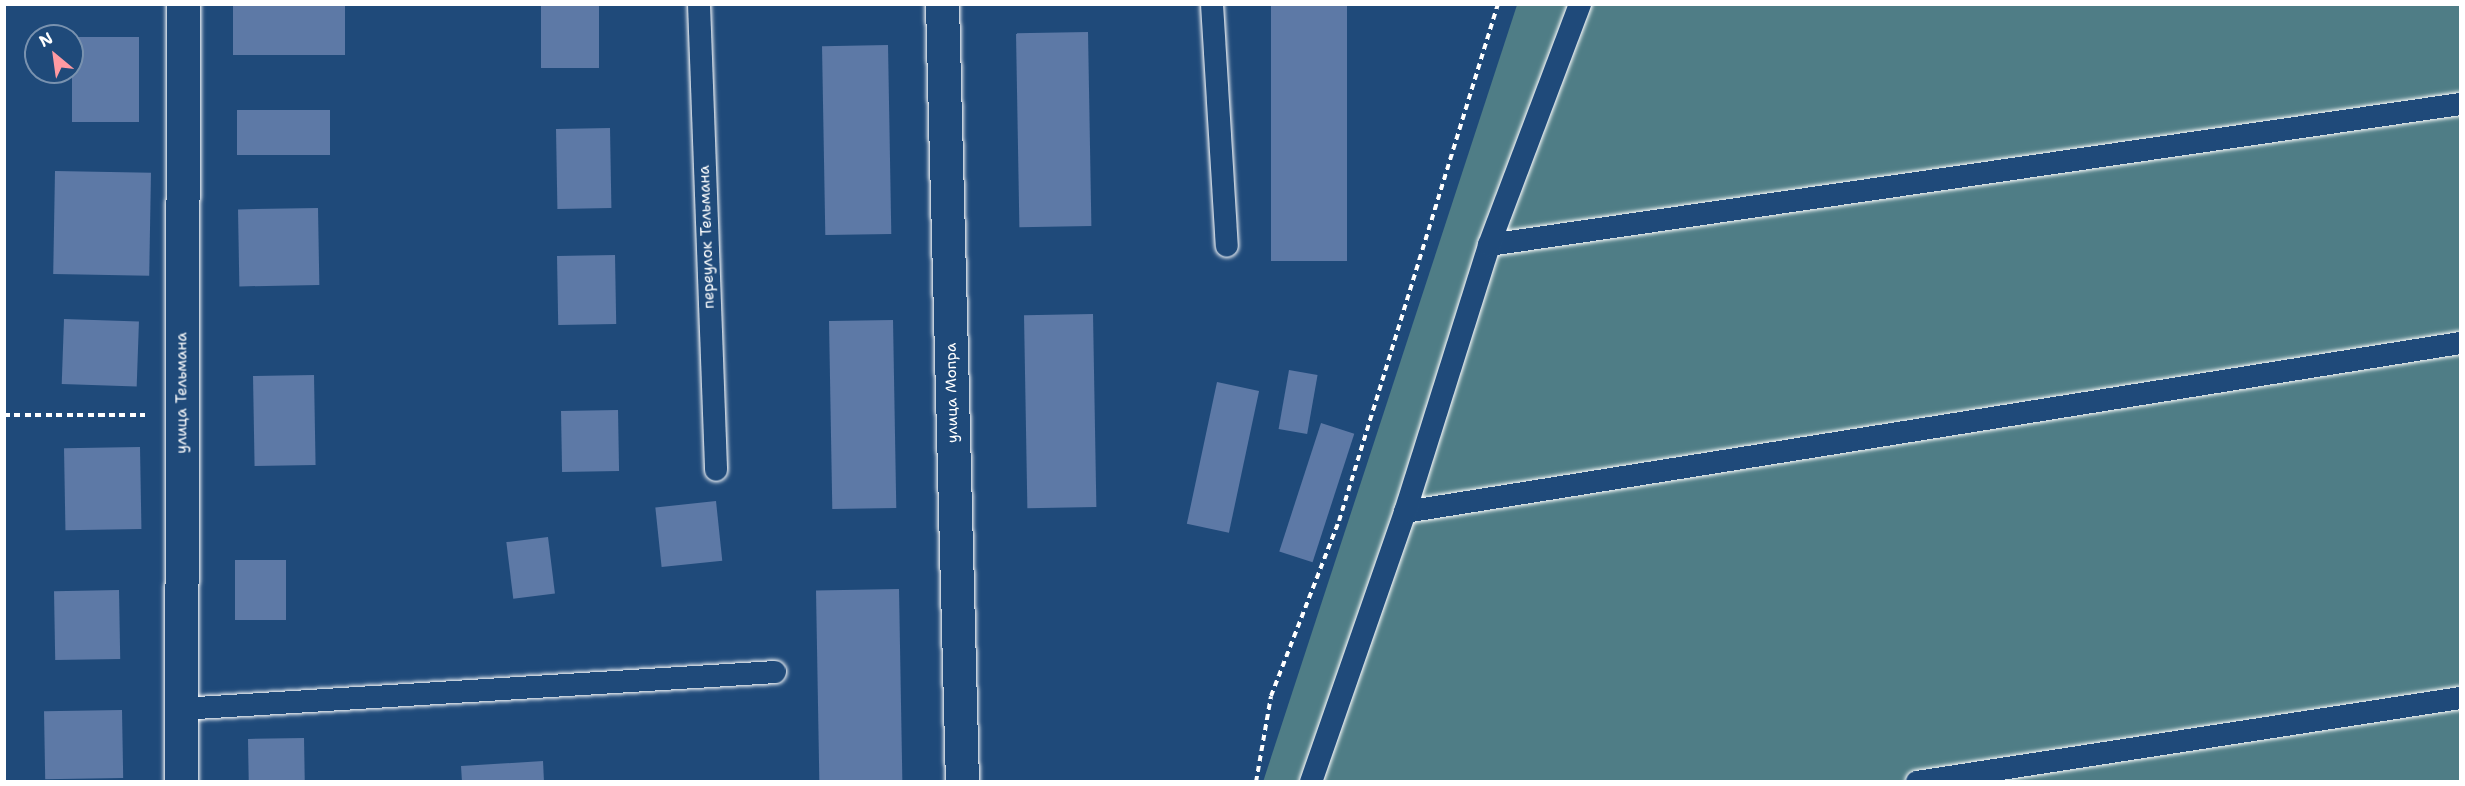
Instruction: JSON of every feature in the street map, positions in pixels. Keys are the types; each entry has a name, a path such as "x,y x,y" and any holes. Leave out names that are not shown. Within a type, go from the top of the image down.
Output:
{"street":[{"name":"улица Тельмана","path":"181,782 183,4"},
{"name":"улица Мопра","path":"942,4 962,782"}],"lane":[{"name":"переулок Тельмана","path":"699,4 716,470"},
{"path":"1212,4 1227,246"},
{"path":"1311,782 1405,512 1489,245 1580,4"},
{"path":"1489,245 2460,104"},
{"path":"1405,512 2460,343"},
{"path":"181,709 775,672"},
{"path":"1917,782 2460,698"}],"path":[{"path":"1256,782 1271,696 1339,521 1498,4"},
{"path":"4,416 182,415"}],"green space":[{"path":"1517,5 2460,5 2460,781 1263,782"}],"building":[{"path":"233,4 345,4 345,55 233,55"},
{"path":"541,4 599,4 599,68 541,68"},
{"path":"1271,5 1347,5 1347,261 1271,261"},
{"path":"1088,32 1091,226 1019,227 1016,33"},
{"path":"84,37 139,37 139,122 72,122 72,84 84,84"},
{"path":"888,45 891,234 825,235 822,46"},
{"path":"237,110 330,110 330,155 237,155"},
{"path":"610,128 611,208 557,209 556,129"},
{"path":"55,171 151,173 149,276 53,274"},
{"path":"318,208 319,285 239,286 238,209"},
{"path":"615,255 616,324 558,325 557,256"},
{"path":"1093,314 1096,507 1027,508 1024,315"},
{"path":"64,319 139,322 137,387 62,384"},
{"path":"893,320 896,508 832,509 829,321"},
{"path":"1289,370 1318,375 1307,434 1279,429"},
{"path":"314,375 316,465 255,466 253,376"},
{"path":"1217,382 1259,391 1229,533 1187,524"},
{"path":"618,410 619,471 562,472 561,411"},
{"path":"1321,423 1354,434 1313,562 1279,551"},
{"path":"140,447 141,529 65,530 64,448"},
{"path":"716,501 722,561 662,567 655,507"},
{"path":"548,537 555,594 513,599 506,542"},
{"path":"235,560 286,560 286,620 235,620"},
{"path":"899,589 902,780 819,781 816,590"},
{"path":"119,590 120,659 55,660 54,591"},
{"path":"122,710 123,778 45,779 44,711"},
{"path":"304,738 305,782 249,782 248,739"},
{"path":"543,761 544,782 462,782 461,766"}]}
